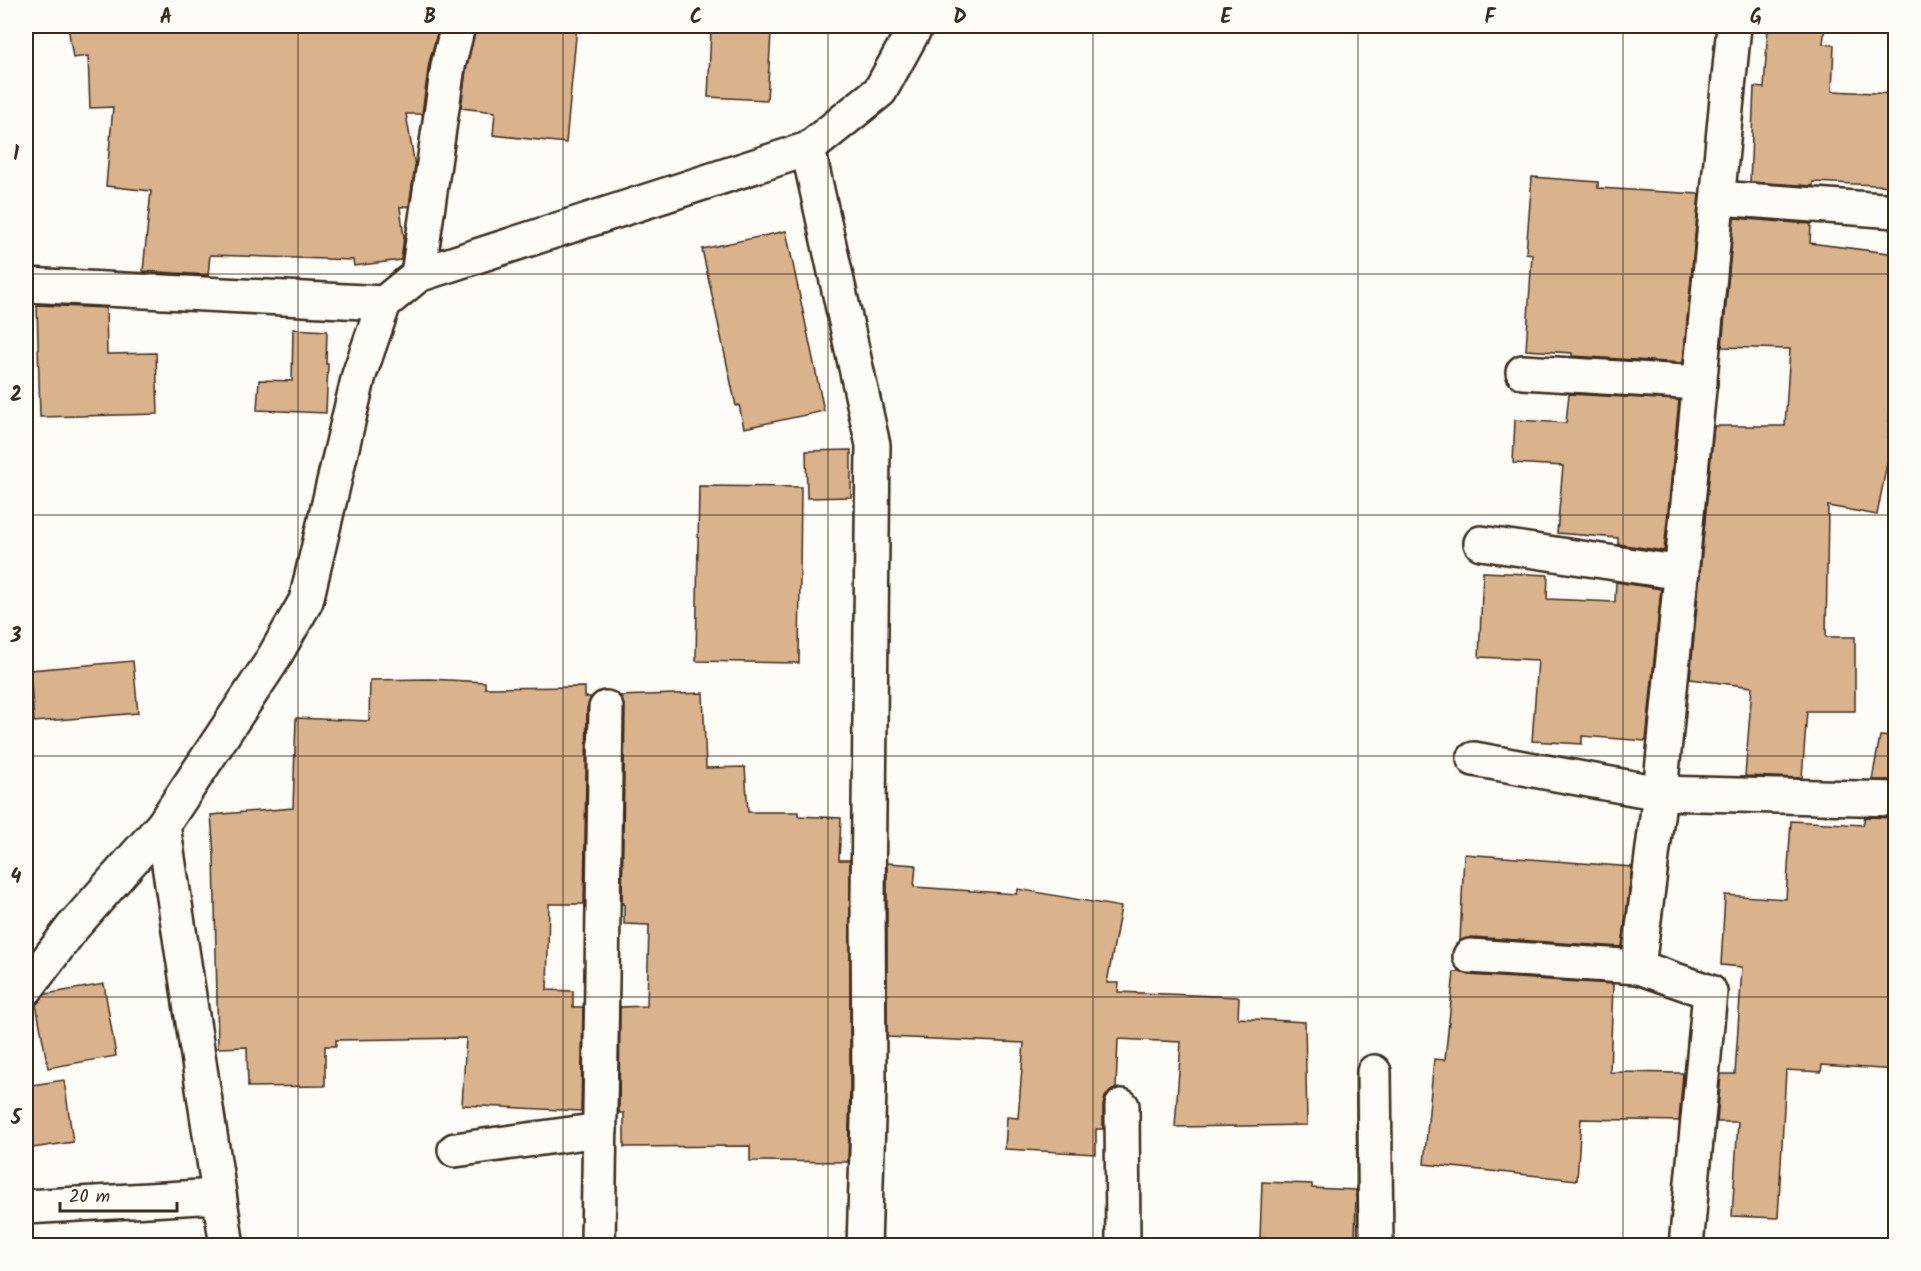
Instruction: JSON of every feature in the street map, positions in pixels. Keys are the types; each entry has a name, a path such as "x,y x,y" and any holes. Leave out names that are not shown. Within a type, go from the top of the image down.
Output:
{"street":[{"path":"418,275 448,66 458,26"},
{"path":"26,989 72,928 163,825 270,664 306,601 359,375 384,303 418,275 808,149 880,91 916,26"},
{"path":"1638,967 1660,793 1734,26"},
{"path":"808,149 873,446 868,1089 864,1245"},
{"path":"1718,198 1896,211"},
{"path":"26,285 384,303"},
{"path":"1523,372 1700,383"},
{"path":"1481,543 1682,573"},
{"path":"598,1245 606,708"},
{"path":"1474,759 1660,793 1896,799"},
{"path":"163,825 227,1245"},
{"path":"1470,956 1638,967 1710,992 1686,1245"},
{"path":"1374,1072 1376,1245"},
{"path":"1122,1106 1123,1245"},
{"path":"455,1150 600,1130"},
{"path":"26,1207 218,1196"}],"building":[{"path":"68,26 439,26 429,63 422,114 406,114 415,166 409,206 400,207 404,237 401,260 354,266 353,260 210,255 208,275 143,271 151,191 106,186 113,107 90,108 88,56 73,58"},
{"path":"476,26 577,26 566,143 493,135 495,112 461,108 466,70"},
{"path":"1768,26 1825,26 1823,44 1834,45 1832,91 1896,94 1896,186 1813,182 1813,186 1750,182 1754,87 1764,88"},
{"path":"711,30 771,33 767,100 708,97"},
{"path":"1532,177 1598,182 1598,188 1699,194 1683,363 1572,356 1572,353 1526,350 1532,254 1526,253"},
{"path":"1734,218 1811,224 1810,243 1896,254 1896,300 1888,442 1891,443 1877,515 1828,506 1826,637 1855,637 1855,711 1807,711 1802,778 1745,776 1752,687 1690,679 1714,426 1785,426 1790,349 1722,347"},
{"path":"786,231 824,411 744,428 739,405 736,406 702,249"},
{"path":"37,305 106,308 107,354 156,353 158,414 40,417"},
{"path":"293,329 327,331 326,413 257,410 259,380 292,381"},
{"path":"1569,394 1679,400 1664,551 1618,544 1618,538 1557,533 1563,466 1513,463 1515,420 1566,423"},
{"path":"851,450 851,497 807,498 806,451"},
{"path":"699,486 801,487 799,663 696,661"},
{"path":"1483,572 1548,575 1547,599 1615,602 1616,582 1661,589 1646,741 1582,736 1582,744 1532,741 1538,660 1479,657"},
{"path":"133,661 138,713 34,722 30,670"},
{"path":"429,679 485,682 485,688 585,687 585,697 591,697 587,708 584,904 549,904 547,990 573,991 573,1007 583,1007 581,1111 462,1105 466,1038 336,1040 336,1046 325,1046 325,1086 248,1087 247,1047 218,1048 211,815 293,808 296,718 369,721 370,680"},
{"path":"703,693 706,768 745,767 748,812 798,812 798,816 841,818 839,860 850,860 848,1162 750,1161 750,1146 624,1147 624,1113 619,1113 620,1007 647,1006 649,925 624,924 624,904 622,904 625,708 619,696"},
{"path":"1880,736 1896,737 1896,780 1872,780"},
{"path":"1865,817 1896,818 1896,1070 1822,1065 1821,1072 1786,1070 1778,1218 1732,1216 1738,1122 1717,1122 1721,1074 1735,1074 1742,967 1721,965 1725,895 1786,899 1791,821 1863,825"},
{"path":"1464,854 1632,867 1622,947 1471,937 1460,941"},
{"path":"887,863 916,865 914,887 1017,894 1018,889 1121,907 1107,983 1119,983 1118,992 1239,997 1238,1018 1305,1022 1307,1125 1175,1127 1181,1042 1118,1039 1116,1089 1105,1097 1103,1129 1096,1129 1096,1154 1005,1149 1007,1117 1018,1118 1024,1043 887,1037"},
{"path":"1458,970 1469,975 1613,984 1610,1072 1683,1073 1679,1121 1581,1119 1577,1180 1424,1164 1434,1059 1445,1060 1454,972"},
{"path":"104,984 116,1056 48,1068 36,1004 46,994"},
{"path":"64,1080 73,1142 26,1149 26,1086"},
{"path":"1262,1182 1312,1184 1312,1188 1356,1190 1355,1245 1314,1244 1314,1240 1260,1238"}]}
